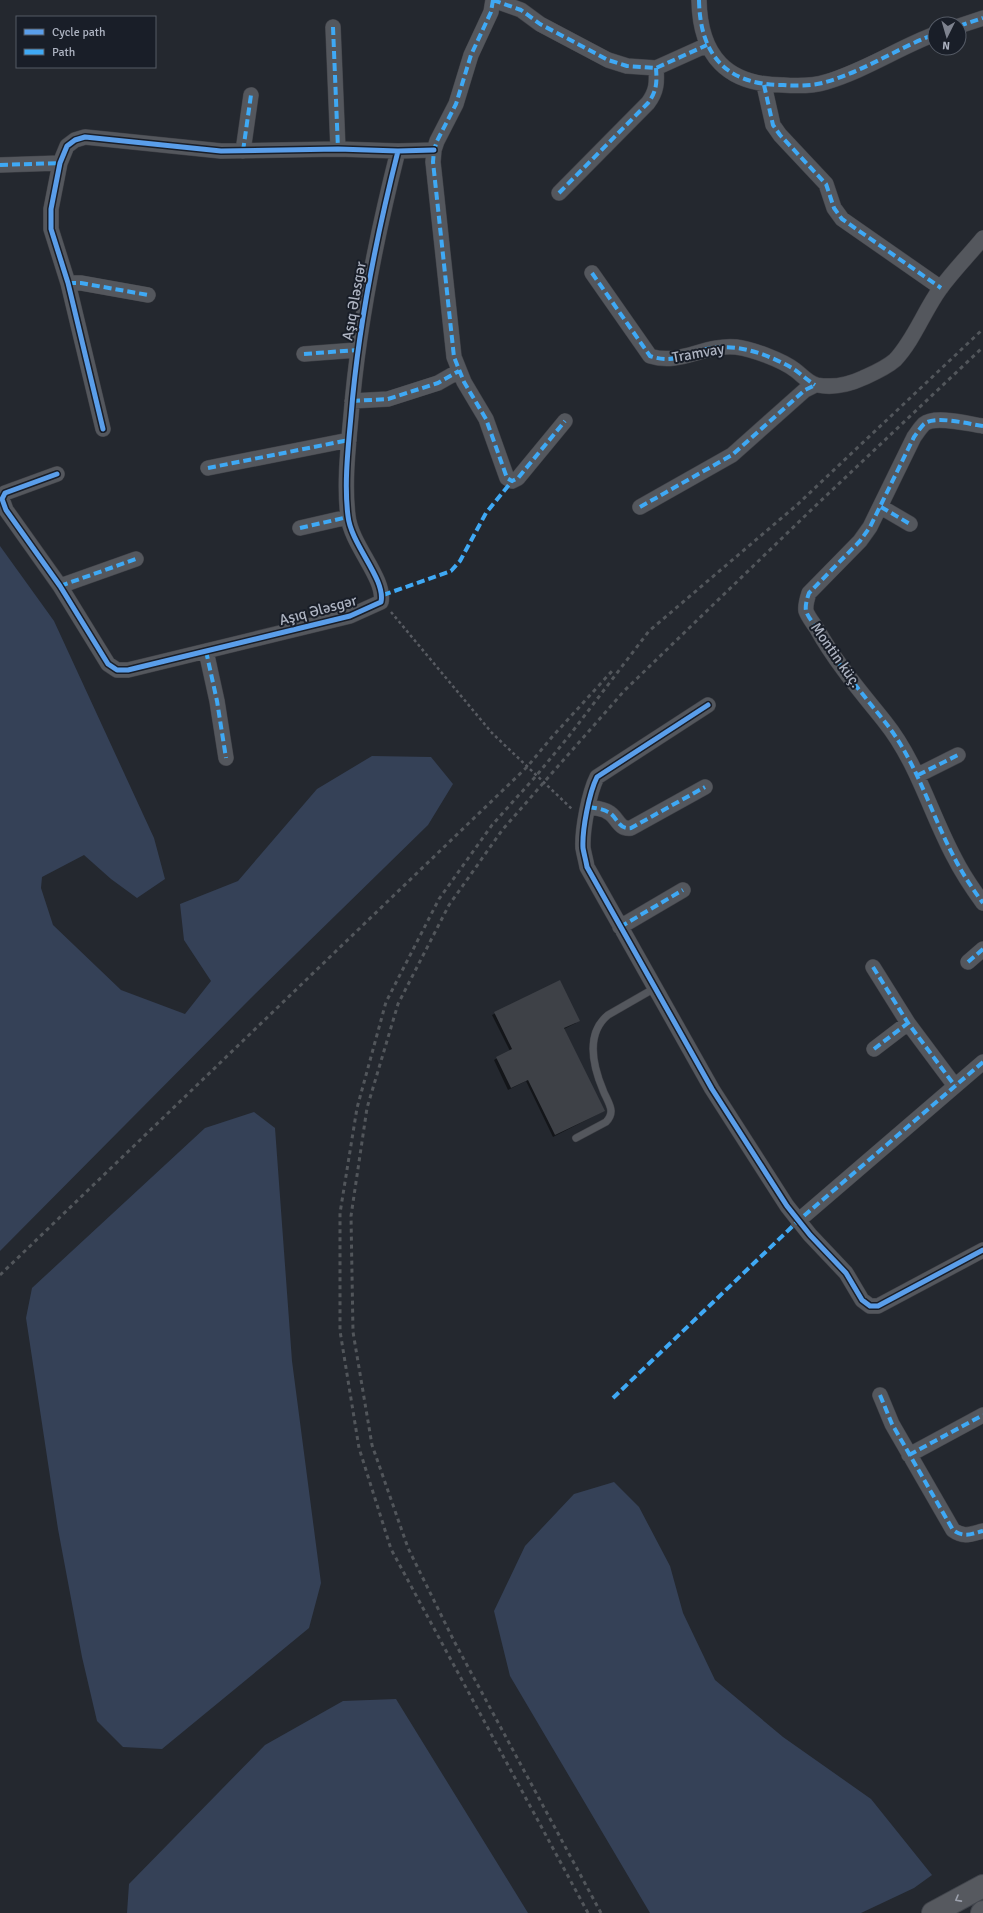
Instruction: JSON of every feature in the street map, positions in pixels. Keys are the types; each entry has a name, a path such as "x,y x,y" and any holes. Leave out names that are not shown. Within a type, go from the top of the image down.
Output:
{"main road":[{"path":"934,1913 983,1886"}],"street":[{"path":"566,421 518,478 512,481 507,478 486,419 459,371 454,357 433,162 434,150 456,104 471,55 491,12 493,0 521,10 540,24 608,60 626,66 656,68 707,45"},
{"path":"699,0 703,30 707,45 722,66 737,77 764,85 797,86 824,82 845,76 927,38"},
{"path":"967,23 983,18"},
{"path":"332,27 338,148"},
{"path":"559,193 648,103 655,94 657,83 656,68"},
{"path":"764,85 773,125 780,135 826,184 834,208 842,219 941,288"},
{"path":"243,151 251,95"},
{"path":"103,429 68,283 51,229 51,209 60,163 67,146 75,140 85,136 222,151 338,148 398,151 434,150"},
{"name":"Aşıq Ələsgər","path":"57,474 5,493 2,499 6,510 60,586 108,664 116,670 128,670 350,616 381,602 383,595 381,586 354,537 348,517 349,440 358,350 368,284 398,151"},
{"path":"0,165 60,163"},
{"path":"640,507 732,455 805,390 815,385 839,386 853,383 882,370 894,361 904,348 941,288 983,238"},
{"name":"Tramvay","path":"592,273 650,356 659,359 680,359 713,348 736,347 765,355 794,369 815,385"},
{"path":"68,283 81,283 148,294"},
{"path":"304,354 358,350"},
{"path":"352,401 388,399 438,383 459,371"},
{"name":"Montin küç.","path":"983,426 942,420 925,424 914,436 870,527 860,541 809,593 806,602 806,612 844,672 895,734 918,775 953,856 966,879 983,903"},
{"path":"208,468 349,440"},
{"path":"881,506 910,524"},
{"path":"300,528 348,517"},
{"path":"60,586 136,559"},
{"path":"206,651 217,701 226,758"},
{"path":"708,705 598,777 594,784 583,848 587,867 712,1089 798,1221 846,1273 862,1300 870,1306 878,1306 983,1250"},
{"path":"918,775 958,755"},
{"path":"588,813 608,812 622,826 631,828 705,787"},
{"path":"620,927 683,890"},
{"path":"968,962 983,949"},
{"path":"873,967 908,1023 955,1086"},
{"path":"874,1049 908,1023"},
{"path":"798,1221 983,1062"},
{"path":"880,1395 892,1424 953,1530 960,1536 968,1536 983,1531"},
{"path":"909,1455 983,1414"}],"lane":[{"path":"576,1138 606,1122 610,1118 611,1110 594,1069 593,1060 595,1031 601,1021 608,1015 655,988"}],"path":[{"path":"381,602 492,733 573,810 588,813"}],"water":[{"path":"0,546 54,621 154,838 165,879 137,898 111,879 84,855 42,877 41,888 53,925 121,990 185,1014 211,981 184,940 180,904 238,881 317,789 372,756 431,757 453,784 428,825 251,998 0,1251"},
{"path":"254,1112 275,1128 292,1361 321,1583 309,1628 162,1749 123,1747 97,1721 82,1657 58,1529 26,1318 32,1288 205,1128"},
{"path":"614,1482 639,1507 670,1566 683,1613 715,1680 783,1737 871,1799 932,1875 914,1888 861,1913 650,1913 510,1676 494,1611 525,1546 574,1494"},
{"path":"396,1699 528,1913 127,1913 129,1884 265,1745 343,1701"}],"building":[{"path":"560,980 580,1021 564,1028 605,1111 555,1135 528,1080 511,1088 496,1057 512,1049 494,1012"}],"railway":[{"path":"588,1913 391,1549 359,1448 340,1331 340,1213 357,1108 386,1002 439,899 492,825 536,776 569,736 649,631 798,504 983,329"},
{"path":"601,1913 454,1641 408,1548 372,1445 353,1332 351,1216 367,1108 398,1004 449,905 503,829 624,691 808,513 983,347"},
{"path":"0,1275 527,767 612,671"}],"marked path":[{"path":"493,0 491,12 471,55 456,104 434,150 433,162 454,357 464,382 486,419 507,478 512,481 518,478 565,421"},
{"path":"493,0 521,10 540,24 608,60 627,66 656,68 707,45"},
{"path":"699,0 701,20 705,37 711,52 720,64 732,73 746,80 763,84 799,86 826,82 854,72 927,37"},
{"path":"967,23 983,18"},
{"path":"333,27 338,149"},
{"path":"559,193 648,103 656,86 656,68"},
{"path":"764,85 773,125 780,135 826,184 834,208 842,219 941,288"},
{"path":"243,151 251,95"},
{"path":"0,165 60,163"},
{"path":"592,273 650,356 668,359 713,348 723,347 744,349 783,363 815,385"},
{"path":"68,283 81,283 148,295"},
{"path":"304,354 357,350"},
{"path":"352,401 388,399 438,383 459,371"},
{"path":"640,507 732,455 805,390 815,385"},
{"path":"983,426 944,420 929,421 924,424 914,437 870,527 860,541 809,593 806,602 806,611 824,642 896,737 906,754 915,770 945,840 967,880 983,903"},
{"path":"208,468 349,440"},
{"path":"383,595 451,571 460,561 486,513 512,481"},
{"path":"881,507 910,524"},
{"path":"300,528 348,517"},
{"path":"60,586 136,559"},
{"path":"206,651 217,701 226,758"},
{"path":"918,775 958,755"},
{"path":"589,807 606,811 611,814 623,827 631,828 705,787"},
{"path":"620,927 683,890"},
{"path":"968,962 983,949"},
{"path":"873,967 908,1023 955,1086"},
{"path":"874,1049 908,1023"},
{"path":"613,1398 798,1221 983,1062"},
{"path":"880,1395 892,1424 953,1530 964,1535 983,1531"},
{"path":"909,1455 983,1415"}],"cycle path":[{"path":"103,429 68,283 51,229 51,209 60,163 67,146 75,140 85,137 221,151 338,149 398,151 434,150"},
{"path":"57,474 5,493 2,499 6,510 60,586 108,664 117,670 128,670 350,616 381,602 381,593 374,572 350,527 346,492 354,383 363,316 375,250 398,151"},
{"path":"708,705 597,777 589,802 585,822 583,848 587,867 712,1089 787,1206 810,1235 846,1273 862,1300 870,1306 878,1306 983,1250"}]}
